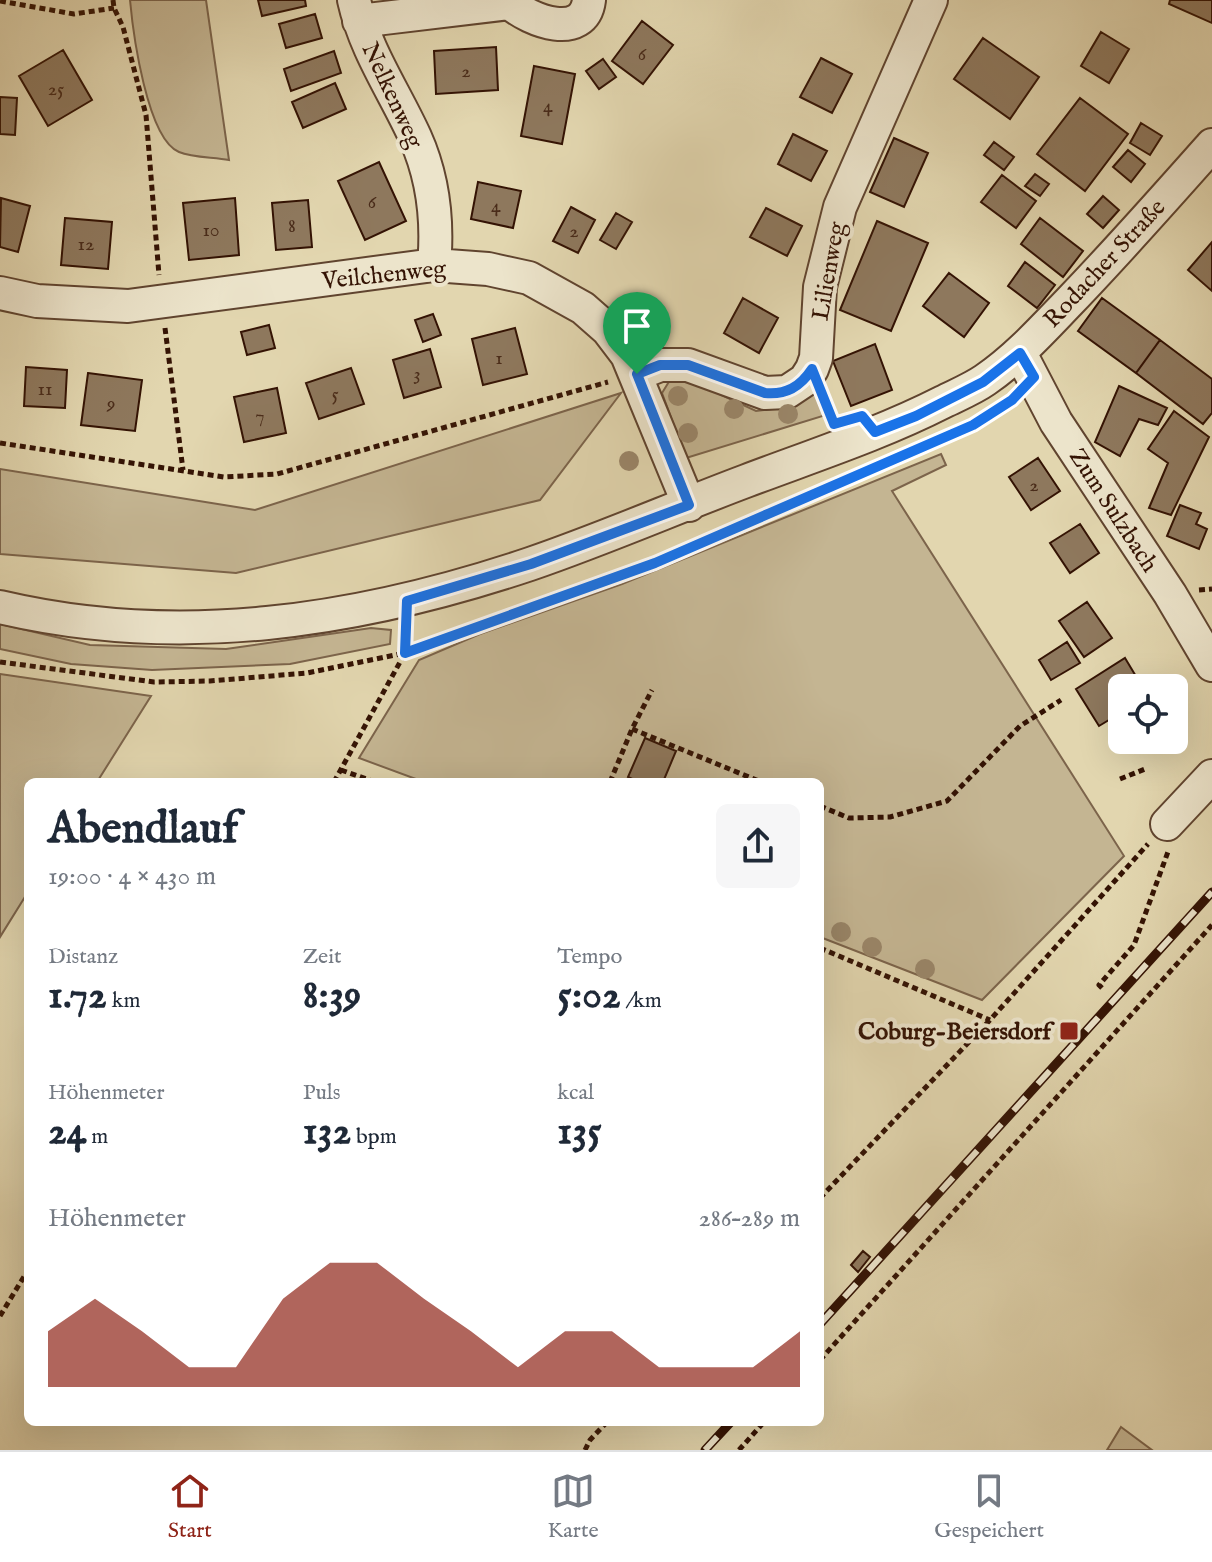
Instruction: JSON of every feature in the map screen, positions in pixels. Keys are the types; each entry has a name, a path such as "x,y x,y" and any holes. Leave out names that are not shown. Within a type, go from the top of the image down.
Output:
{"street":[{"name":"Nelkenweg","path":"434,265 437,235 434,205 423,157 384,80 356,10 512,1 532,18 572,24 581,18 589,0"},
{"name":"Lilienweg","path":"812,369 816,358 820,287 840,207 931,0"},
{"name":"Rodacher Straße","path":"0,607 44,618 126,628 260,626 407,601 531,564 689,505 916,416 983,382 1027,365 1127,242 1212,145"},
{"name":"Veilchenweg","path":"0,293 37,301 128,306 434,265 488,269 529,278 583,308 608,330 627,355 689,505"},
{"path":"637,374 660,365 688,365 765,393 777,394 787,392 805,380 812,369"},
{"name":"Zum Sulzbach","path":"1027,365 1056,422 1170,594 1212,665"},
{"path":"1167,824 1212,776"}],"path":[{"path":"113,0 146,115 161,302 183,470"},
{"path":"0,1 74,14 114,8"},
{"path":"0,662 154,682 210,681 307,673 405,653 655,563 973,425 1012,400 1027,365"},
{"path":"812,369 834,424"},
{"path":"0,443 224,477 277,474 637,374"},
{"path":"336,778 405,653 407,601"},
{"path":"612,778 652,690"},
{"path":"824,808 849,818 890,817 947,801 1020,726 1061,700"},
{"path":"632,729 751,778"},
{"path":"1120,779 1145,769"},
{"path":"341,770 364,778"},
{"path":"824,1194 990,1020 1167,824 1176,831 1134,945 1099,985 1102,988"},
{"path":"824,1356 1212,925"},
{"path":"824,950 990,1020"},
{"path":"0,1316 24,1277"},
{"path":"585,1450 604,1426"},
{"path":"739,1450 760,1426"}],"shaded area":[{"path":"130,0 206,0 229,160 179,152 168,143 158,127 144,84"},
{"path":"670,380 689,380 756,411 780,408 813,387 826,415 686,458 662,393"},
{"path":"621,393 540,500 236,573 0,554 0,469 255,510"},
{"path":"941,454 946,465 892,491 1124,856 982,1000 824,939 824,778 413,778 359,758 419,660 480,634 622,584"},
{"path":"0,624 90,645 226,649 371,628 391,630 390,644 290,664 152,670 71,664 0,649"},
{"path":"0,674 151,696 100,778 24,778 24,898 0,937"},
{"path":"1121,1427 1152,1450 1107,1450"}],"building":[{"path":"258,0 305,0 306,6 262,16"},
{"path":"1170,0 1212,0 1212,23 1169,4"},
{"path":"315,14 322,38 286,48 279,24"},
{"path":"642,21 673,45 643,84 612,61"},
{"path":"1101,32 1129,49 1109,83 1081,66"},
{"path":"983,38 1039,77 1010,119 954,79"},
{"path":"496,47 498,90 436,94 434,51"},
{"path":"63,50 92,100 48,126 19,76"},
{"path":"334,51 341,73 291,91 284,69"},
{"path":"821,58 852,74 832,113 800,97"},
{"path":"603,59 616,77 599,89 586,71"},
{"path":"534,66 575,74 562,144 521,136"},
{"path":"335,83 346,109 303,128 292,102"},
{"path":"0,97 17,98 15,135 0,134"},
{"path":"1080,98 1128,134 1085,191 1037,154"},
{"path":"1141,123 1162,136 1150,155 1130,143"},
{"path":"793,134 827,151 811,181 778,164"},
{"path":"894,138 928,153 904,207 870,192"},
{"path":"994,142 1014,157 1004,170 984,155"},
{"path":"1128,150 1145,164 1131,182 1113,167"},
{"path":"379,162 406,221 365,240 338,181"},
{"path":"1035,174 1049,184 1040,196 1025,186"},
{"path":"1002,175 1036,201 1016,228 981,202"},
{"path":"478,182 521,191 513,228 471,219"},
{"path":"1103,196 1119,210 1103,228 1087,214"},
{"path":"1,198 30,206 18,252 0,247"},
{"path":"235,198 239,255 189,260 183,203"},
{"path":"308,200 312,247 276,250 272,203"},
{"path":"571,207 595,220 578,253 553,241"},
{"path":"766,208 802,226 787,256 750,237"},
{"path":"616,213 632,222 616,249 600,240"},
{"path":"65,218 112,222 108,269 61,265"},
{"path":"1040,218 1083,251 1063,277 1021,244"},
{"path":"877,221 928,243 891,331 840,310"},
{"path":"1212,242 1212,291 1188,270"},
{"path":"1025,262 1055,285 1037,308 1008,286"},
{"path":"949,273 989,303 964,337 923,306"},
{"path":"743,298 778,318 759,353 724,333"},
{"path":"1102,298 1160,340 1136,373 1078,331"},
{"path":"433,314 441,335 423,342 415,320"},
{"path":"269,325 275,348 247,355 241,332"},
{"path":"515,328 527,374 483,385 472,339"},
{"path":"1160,340 1212,379 1212,413 1203,424 1136,373"},
{"path":"875,344 892,390 851,406 833,361"},
{"path":"430,349 441,387 404,398 393,360"},
{"path":"26,367 67,370 65,408 24,406"},
{"path":"351,368 364,404 319,419 306,383"},
{"path":"88,373 142,380 135,431 81,425"},
{"path":"1119,386 1167,408 1158,425 1139,419 1120,456 1095,442"},
{"path":"277,388 286,433 244,442 234,397"},
{"path":"1174,411 1209,437 1171,515 1149,508 1168,463 1148,449"},
{"path":"1038,458 1060,491 1031,510 1009,477"},
{"path":"1180,505 1201,513 1196,524 1207,529 1199,549 1167,536"},
{"path":"1080,524 1099,553 1070,573 1050,543"},
{"path":"1087,602 1112,638 1084,657 1059,621"},
{"path":"1067,642 1080,663 1051,680 1039,660"},
{"path":"1125,658 1135,674 1108,674 1108,721 1099,726 1076,689"},
{"path":"645,738 676,751 665,778 628,777"},
{"path":"863,1251 870,1257 858,1272 851,1265"}],"railway":[{"path":"824,1320 1212,892"},
{"path":"705,1450 727,1426"}],"place":[{"name":"Coburg-Beiersdorf","path":"1069,1031"}],"route":[{"path":"1020,353 1034,377 1012,400 973,425 655,563 405,653 407,601 531,564 689,505 637,374 660,365 688,365 765,393 777,394 787,392 805,380 812,369 834,424 862,416 875,432 916,416 983,382 1020,353"}]}
